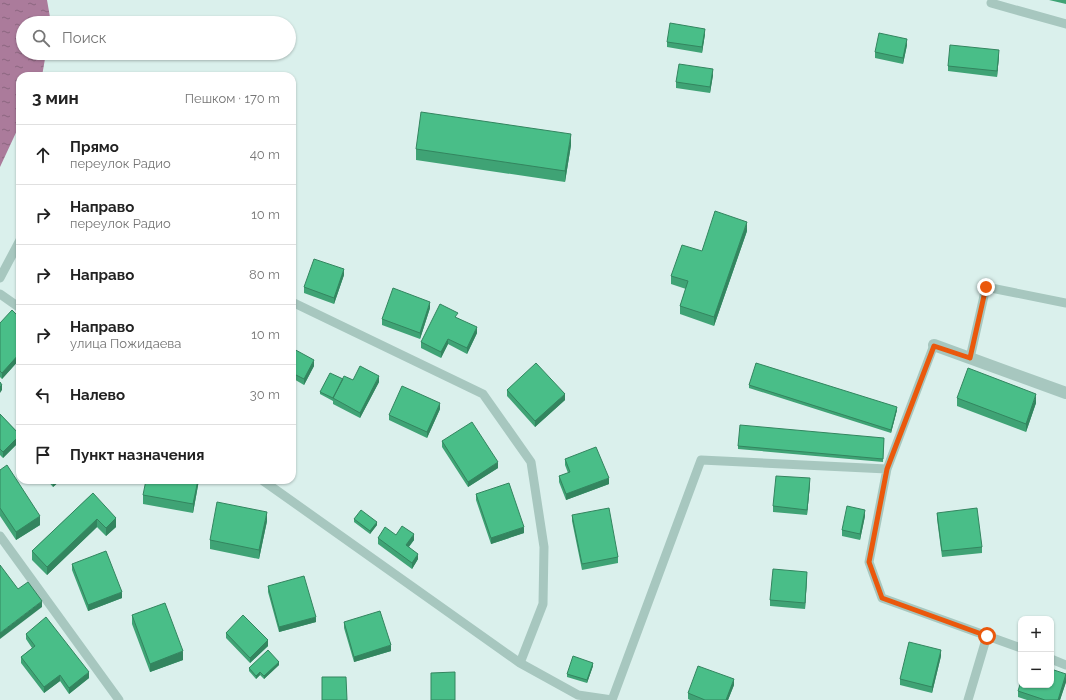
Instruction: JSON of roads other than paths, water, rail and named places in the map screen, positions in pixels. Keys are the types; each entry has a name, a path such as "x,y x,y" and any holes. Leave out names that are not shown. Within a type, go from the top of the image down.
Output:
{"street":[{"path":"934,346 1066,393"}],"lane":[{"path":"991,3 1066,24"},
{"path":"0,278 16,248"},
{"path":"970,358 986,287 1066,303"},
{"path":"0,294 16,305"},
{"path":"296,304 483,394 531,462 544,547 543,604 520,663"},
{"path":"934,346 887,469 869,562 882,598 1018,647"},
{"path":"268,484 520,663 578,695 612,700 701,460 887,469"},
{"path":"0,536 119,700"},
{"path":"968,700 987,636"},
{"path":"1054,660 1066,665"}],"water":[{"path":"0,0 47,0 50,16 16,16 16,60 45,60 43,72 16,72 16,133 0,167"}]}
